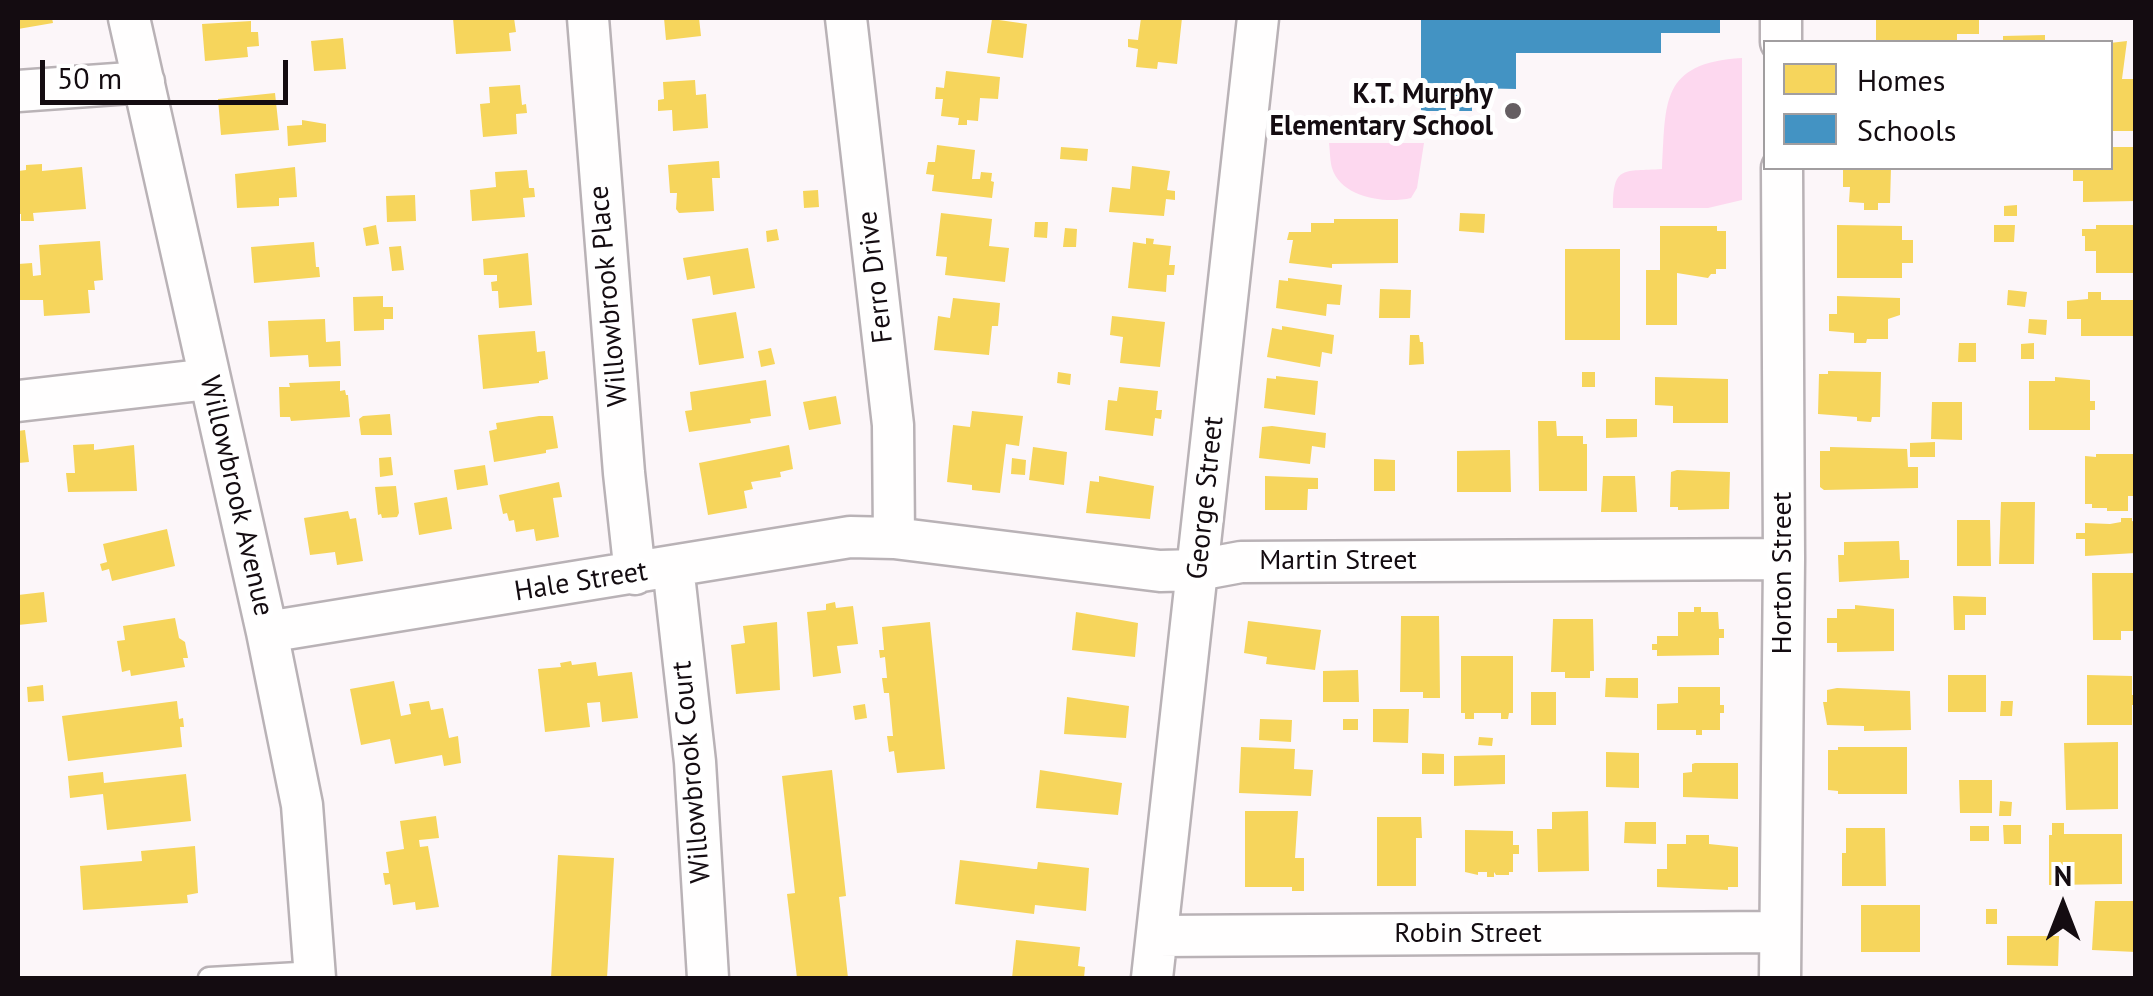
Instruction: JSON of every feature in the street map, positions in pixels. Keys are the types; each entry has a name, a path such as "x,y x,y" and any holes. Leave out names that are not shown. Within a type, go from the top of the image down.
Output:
{"street":[{"name":"Willowbrook Avenue","path":"129,18 302,805 316,976"},
{"name":"Willowbrook Place","path":"588,18 624,472 654,570"},
{"name":"Ferro Drive","path":"846,18 893,426 894,538"},
{"name":"George Street","path":"1152,978 1258,18"},
{"path":"18,92 144,82"},
{"name":"Horton Street","path":"1780,978 1782,170"},
{"path":"18,401 209,380"},
{"name":"Hale Street","path":"267,632 822,540 894,538"},
{"name":"Martin Street","path":"894,538 1160,571 1198,570 1241,562 1784,559"},
{"name":"Willowbrook Court","path":"654,570 695,762 708,978"},
{"name":"Robin Street","path":"1157,936 1780,932"}],"lane":[{"path":"209,978 316,976"}],"shaded area":[{"path":"1742,58 1742,200 1708,208 1613,208 1615,184 1623,173 1662,169 1667,106 1682,78 1715,61"},
{"path":"1329,143 1424,143 1417,188 1411,198 1401,200 1365,197 1354,192 1337,178"}],"building: Homes":[{"path":"18,18 52,18 53,23 18,29"},
{"path":"453,18 514,18 516,32 509,33 511,51 456,54"},
{"path":"664,18 699,18 701,36 666,40"},
{"path":"1141,18 1182,18 1177,64 1158,62 1157,69 1136,67 1138,49 1128,47 1128,39 1138,40"},
{"path":"1876,18 1979,18 1979,34 1957,34 1957,40 1876,40"},
{"path":"992,19 1027,24 1023,58 987,53"},
{"path":"251,21 251,32 258,32 259,46 247,47 248,57 205,61 202,24"},
{"path":"2045,35 2045,40 2003,40 2003,36"},
{"path":"343,38 346,69 314,71 311,41"},
{"path":"2127,41 2122,79 2136,79 2136,131 2113,131 2113,43"},
{"path":"946,71 1000,77 998,99 980,98 978,121 967,120 967,125 958,125 959,118 941,116 943,99 935,99 936,87 944,88"},
{"path":"695,80 696,95 706,94 708,128 673,131 672,110 658,111 658,100 664,99 663,82"},
{"path":"520,85 527,113 516,114 517,134 483,137 480,104 490,103 489,87"},
{"path":"275,93 279,130 221,135 218,99"},
{"path":"302,120 326,124 326,142 288,146 287,126 302,125"},
{"path":"937,145 975,150 972,179 980,179 981,172 992,173 992,198 932,191 934,175 926,174 928,162 935,162"},
{"path":"1061,147 1088,149 1087,161 1060,159"},
{"path":"2113,147 2136,147 2136,201 2083,202 2083,181 2073,181 2073,170 2113,170"},
{"path":"719,161 720,178 712,178 714,211 679,213 677,193 670,193 668,165"},
{"path":"42,164 42,171 82,167 86,209 33,213 34,221 21,221 18,171 26,170 26,165"},
{"path":"1132,166 1170,171 1167,190 1175,191 1175,200 1166,199 1164,216 1109,212 1112,187 1130,189"},
{"path":"295,167 297,197 279,198 279,206 237,208 235,174"},
{"path":"527,170 529,188 534,188 535,197 523,198 525,217 472,221 470,190 496,187 495,172"},
{"path":"1843,170 1891,170 1890,203 1878,203 1878,210 1864,210 1864,203 1849,202 1850,187 1843,187"},
{"path":"818,190 819,207 804,208 803,191"},
{"path":"415,195 416,221 387,222 386,196"},
{"path":"2017,205 2017,216 2004,216 2004,206"},
{"path":"941,213 992,219 989,246 1009,248 1005,282 945,275 947,257 936,256"},
{"path":"1460,213 1485,214 1484,233 1459,231"},
{"path":"1334,219 1398,219 1398,263 1332,264 1332,268 1289,263 1293,240 1287,240 1289,232 1311,232 1311,223 1334,223"},
{"path":"1035,222 1048,222 1047,238 1034,237"},
{"path":"376,225 379,244 366,246 363,228"},
{"path":"1837,225 1902,226 1902,240 1913,240 1913,263 1902,263 1902,278 1837,278"},
{"path":"1994,225 2015,225 2014,242 1994,242"},
{"path":"2096,225 2136,225 2136,273 2096,273 2096,251 2085,251 2082,229 2096,229"},
{"path":"1660,226 1717,226 1717,231 1726,231 1726,269 1716,269 1716,274 1708,278 1677,273 1677,325 1646,325 1646,270 1660,270"},
{"path":"1065,228 1077,229 1076,247 1063,247"},
{"path":"777,229 779,240 767,242 766,231"},
{"path":"1146,238 1154,239 1153,244 1171,246 1169,265 1175,265 1174,275 1167,275 1166,292 1128,288 1133,242 1146,244"},
{"path":"100,241 103,280 94,281 95,290 88,290 90,313 44,316 43,300 18,300 18,264 32,263 33,276 41,275 39,245"},
{"path":"314,242 320,277 254,283 251,247"},
{"path":"401,246 404,270 392,271 389,247"},
{"path":"748,248 755,288 713,295 710,276 687,280 683,258"},
{"path":"1565,249 1620,249 1620,340 1565,340"},
{"path":"528,253 532,305 499,308 498,291 492,291 491,282 497,281 497,275 484,275 483,259"},
{"path":"1279,280 1342,285 1340,305 1327,304 1326,316 1276,308"},
{"path":"1380,289 1411,290 1410,318 1379,318"},
{"path":"2008,290 2027,292 2025,307 2007,305"},
{"path":"2088,292 2101,292 2101,300 2136,300 2136,336 2081,336 2081,319 2067,319 2067,301 2088,299"},
{"path":"383,296 383,307 393,307 393,319 384,319 384,330 354,331 353,297"},
{"path":"1837,296 1900,298 1900,315 1888,319 1888,339 1854,343 1854,333 1829,331 1829,314 1837,314"},
{"path":"953,298 1000,303 998,326 992,326 989,355 934,350 938,316 950,318"},
{"path":"736,312 744,358 699,365 692,319"},
{"path":"1112,316 1165,322 1160,367 1120,363 1123,337 1110,335"},
{"path":"325,319 326,342 340,341 341,366 309,367 308,355 270,357 268,321"},
{"path":"2029,319 2047,320 2046,335 2028,333"},
{"path":"1282,326 1334,335 1332,354 1322,352 1320,367 1267,357 1272,328 1282,330"},
{"path":"535,331 537,352 545,351 548,379 483,389 478,335"},
{"path":"1410,335 1419,335 1423,342 1424,364 1409,365"},
{"path":"1959,343 1976,343 1976,362 1958,362"},
{"path":"2034,343 2034,359 2021,359 2021,344"},
{"path":"771,348 775,364 761,367 758,351"},
{"path":"1058,372 1071,374 1070,385 1057,383"},
{"path":"1582,372 1595,372 1595,387 1582,387"},
{"path":"1881,372 1880,417 1872,417 1871,422 1818,414 1819,374"},
{"path":"1655,377 1728,379 1728,423 1673,423 1673,406 1655,405"},
{"path":"2055,377 2090,380 2090,401 2095,401 2095,410 2090,410 2090,430 2029,430 2029,381 2055,381"},
{"path":"1267,378 1318,381 1315,415 1264,408"},
{"path":"766,380 771,416 750,419 751,423 689,432 685,411 692,410 690,392"},
{"path":"340,381 340,391 345,390 348,395 350,417 291,421 290,417 280,417 279,387 290,387 289,383"},
{"path":"1119,387 1158,391 1156,410 1162,410 1161,419 1155,418 1153,436 1105,430 1108,400 1117,401"},
{"path":"836,396 841,424 809,430 803,402"},
{"path":"1932,402 1962,402 1962,440 1931,439"},
{"path":"972,411 1023,416 1019,446 1006,444 1000,493 947,482 953,425 970,427"},
{"path":"390,414 392,435 361,435 359,419 363,416"},
{"path":"553,416 558,448 494,462 489,431 497,429 496,423"},
{"path":"1606,419 1637,419 1637,437 1606,438"},
{"path":"1538,421 1556,421 1557,436 1583,436 1583,444 1587,444 1587,491 1539,491"},
{"path":"1262,427 1326,433 1325,448 1312,446 1310,464 1259,458"},
{"path":"25,430 29,462 18,463 18,431"},
{"path":"1935,442 1935,457 1910,457 1910,443"},
{"path":"94,444 94,450 134,445 137,491 68,492 66,473 75,473 73,445"},
{"path":"789,445 793,469 780,472 781,477 751,482 753,489 744,491 747,508 708,515 699,463"},
{"path":"1033,447 1067,452 1064,485 1029,480"},
{"path":"1830,447 1907,449 1908,467 1918,467 1918,488 1824,490 1820,487 1820,451 1830,451"},
{"path":"1510,450 1511,492 1457,492 1457,451"},
{"path":"2136,454 2136,496 2128,496 2128,511 2107,511 2085,504 2085,456"},
{"path":"391,457 393,475 380,477 379,458"},
{"path":"1012,458 1026,460 1025,475 1011,474"},
{"path":"1374,459 1395,460 1395,491 1374,491"},
{"path":"485,465 488,485 457,490 454,470"},
{"path":"1671,472 1730,472 1729,509 1670,507"},
{"path":"1099,476 1154,486 1150,519 1086,513 1090,481 1099,482"},
{"path":"1265,476 1318,478 1318,489 1308,489 1307,510 1265,510"},
{"path":"1603,476 1635,476 1637,512 1601,512"},
{"path":"559,482 562,497 553,498 559,537 536,541 534,529 516,532 514,520 509,521 507,513 503,514 499,495"},
{"path":"396,486 399,513 397,517 382,518 378,515 375,487"},
{"path":"447,497 452,529 419,535 414,503"},
{"path":"2001,502 2035,502 2034,564 1999,564"},
{"path":"348,511 350,519 356,518 363,561 337,565 335,552 310,555 304,518"},
{"path":"2121,518 2136,522 2136,553 2085,556 2085,539 2076,539 2076,533 2085,533 2085,523 2110,524 2121,522"},
{"path":"1957,520 1990,520 1991,566 1957,566"},
{"path":"167,529 175,566 112,581 109,569 102,571 100,564 107,562 103,544"},
{"path":"1899,541 1900,560 1909,560 1909,578 1839,582 1838,555 1844,555 1844,542"},
{"path":"2092,573 2136,573 2136,631 2121,631 2121,640 2093,640"},
{"path":"44,592 47,622 18,625 18,595"},
{"path":"1953,596 1986,597 1986,615 1965,615 1965,630 1954,630"},
{"path":"835,602 836,608 853,606 858,644 837,646 841,673 813,677 807,612 826,610 826,604"},
{"path":"1855,605 1894,609 1894,651 1837,652 1837,643 1827,643 1827,618 1837,618 1837,609 1855,609"},
{"path":"1694,607 1701,607 1701,612 1718,612 1719,629 1724,629 1724,638 1719,638 1719,655 1657,656 1652,644 1657,644 1657,636 1678,636 1678,612 1694,612"},
{"path":"1076,612 1138,623 1135,657 1072,650"},
{"path":"1401,616 1439,616 1440,698 1423,698 1423,692 1400,692"},
{"path":"175,618 179,638 185,642 185,667 131,676 130,670 122,672 117,641 125,640 123,626"},
{"path":"1553,619 1593,619 1594,671 1590,671 1590,678 1565,678 1565,672 1551,672"},
{"path":"1248,621 1321,630 1315,670 1266,664 1267,657 1244,653"},
{"path":"777,622 780,690 736,694 731,645 745,643 743,626"},
{"path":"930,622 945,769 897,773 887,736 893,736 889,693 884,693 882,678 887,678 885,657 880,658 879,650 884,650 882,627"},
{"path":"1461,656 1513,656 1513,713 1509,713 1508,719 1501,719 1501,713 1474,713 1474,719 1465,719 1465,713 1461,713"},
{"path":"571,661 572,665 596,662 598,676 632,672 638,718 602,722 600,702 587,703 590,727 545,732 538,669 561,667 560,663"},
{"path":"1358,670 1359,702 1323,702 1323,671"},
{"path":"1948,675 1986,675 1986,712 1948,712"},
{"path":"2087,675 2132,676 2136,705 2132,705 2132,725 2087,725"},
{"path":"1606,678 1638,678 1638,698 1605,697"},
{"path":"394,681 401,716 411,714 409,704 429,701 431,710 443,708 449,738 458,736 461,763 444,766 442,755 395,764 390,739 361,745 350,689"},
{"path":"43,685 44,701 28,702 27,687"},
{"path":"1678,687 1720,687 1724,713 1720,713 1720,730 1702,730 1702,735 1696,735 1696,730 1657,730 1657,704 1678,703"},
{"path":"1827,690 1910,691 1911,730 1864,731 1864,726 1827,725 1823,702 1827,702"},
{"path":"1531,692 1556,692 1556,725 1531,725"},
{"path":"1067,697 1129,706 1126,738 1064,734"},
{"path":"177,701 184,727 180,727 182,747 68,761 62,716"},
{"path":"2001,701 2013,701 2012,716 2000,716"},
{"path":"865,704 867,718 855,720 853,706"},
{"path":"1373,709 1409,709 1408,743 1373,742"},
{"path":"1260,719 1292,720 1291,742 1259,740"},
{"path":"1343,719 1358,719 1358,730 1343,730"},
{"path":"1479,737 1493,738 1492,746 1478,745"},
{"path":"2118,742 2118,809 2066,810 2064,743"},
{"path":"1241,747 1295,749 1294,769 1313,770 1311,796 1239,793"},
{"path":"1907,747 1907,794 1838,794 1828,790 1828,750"},
{"path":"1606,752 1639,753 1639,788 1606,787"},
{"path":"1422,753 1444,754 1444,774 1422,774"},
{"path":"1505,755 1505,784 1454,786 1454,756"},
{"path":"1695,763 1738,763 1738,799 1683,797 1683,773 1692,772"},
{"path":"832,770 846,896 839,897 848,978 797,978 787,894 795,893 782,776"},
{"path":"1040,770 1122,783 1118,815 1036,808"},
{"path":"103,772 104,783 186,774 191,821 107,830 103,794 70,798 68,776"},
{"path":"1959,780 1992,780 1992,813 1960,813"},
{"path":"2000,801 2012,802 2011,816 1999,816"},
{"path":"1245,811 1298,811 1295,858 1304,858 1304,891 1292,891 1292,887 1245,887"},
{"path":"1588,811 1589,871 1538,872 1537,829 1552,829 1552,812"},
{"path":"436,816 439,838 419,840 420,847 428,846 439,907 416,910 415,902 393,905 390,884 385,885 383,873 389,873 386,852 404,849 400,821"},
{"path":"1377,817 1421,817 1422,838 1416,838 1416,886 1377,886"},
{"path":"1625,822 1656,822 1656,844 1624,843"},
{"path":"2052,823 2064,823 2064,834 2122,834 2122,884 2049,885"},
{"path":"2003,825 2021,825 2021,844 2004,844"},
{"path":"1970,826 1989,826 1989,841 1970,841"},
{"path":"1846,828 1885,828 1886,886 1842,886"},
{"path":"1465,830 1513,831 1513,845 1519,845 1519,854 1513,854 1513,872 1494,872 1494,877 1487,877 1487,872 1465,872"},
{"path":"1686,835 1709,835 1709,844 1738,847 1738,887 1657,887 1657,869 1667,869 1667,844 1686,844"},
{"path":"195,846 198,893 187,895 188,903 83,910 80,866 142,861 141,851"},
{"path":"558,855 614,858 607,978 551,978"},
{"path":"960,860 1034,869 1038,862 1089,868 1086,911 1035,905 1034,914 955,904"},
{"path":"2095,901 2136,901 2136,952 2092,950"},
{"path":"1861,905 1920,905 1920,952 1861,952"},
{"path":"1986,909 1997,909 1997,924 1986,924"},
{"path":"2007,936 2059,936 2058,966 2007,965"},
{"path":"1016,940 1080,947 1078,966 1085,967 1084,978 1012,978"}],"building: Schools":[{"path":"1421,18 1720,18 1720,33 1661,33 1661,53 1516,53 1516,89 1472,88 1472,111 1421,111"}],"place":[{"name":"K.T. Murphy Elementary School","path":"1513,111"}]}
